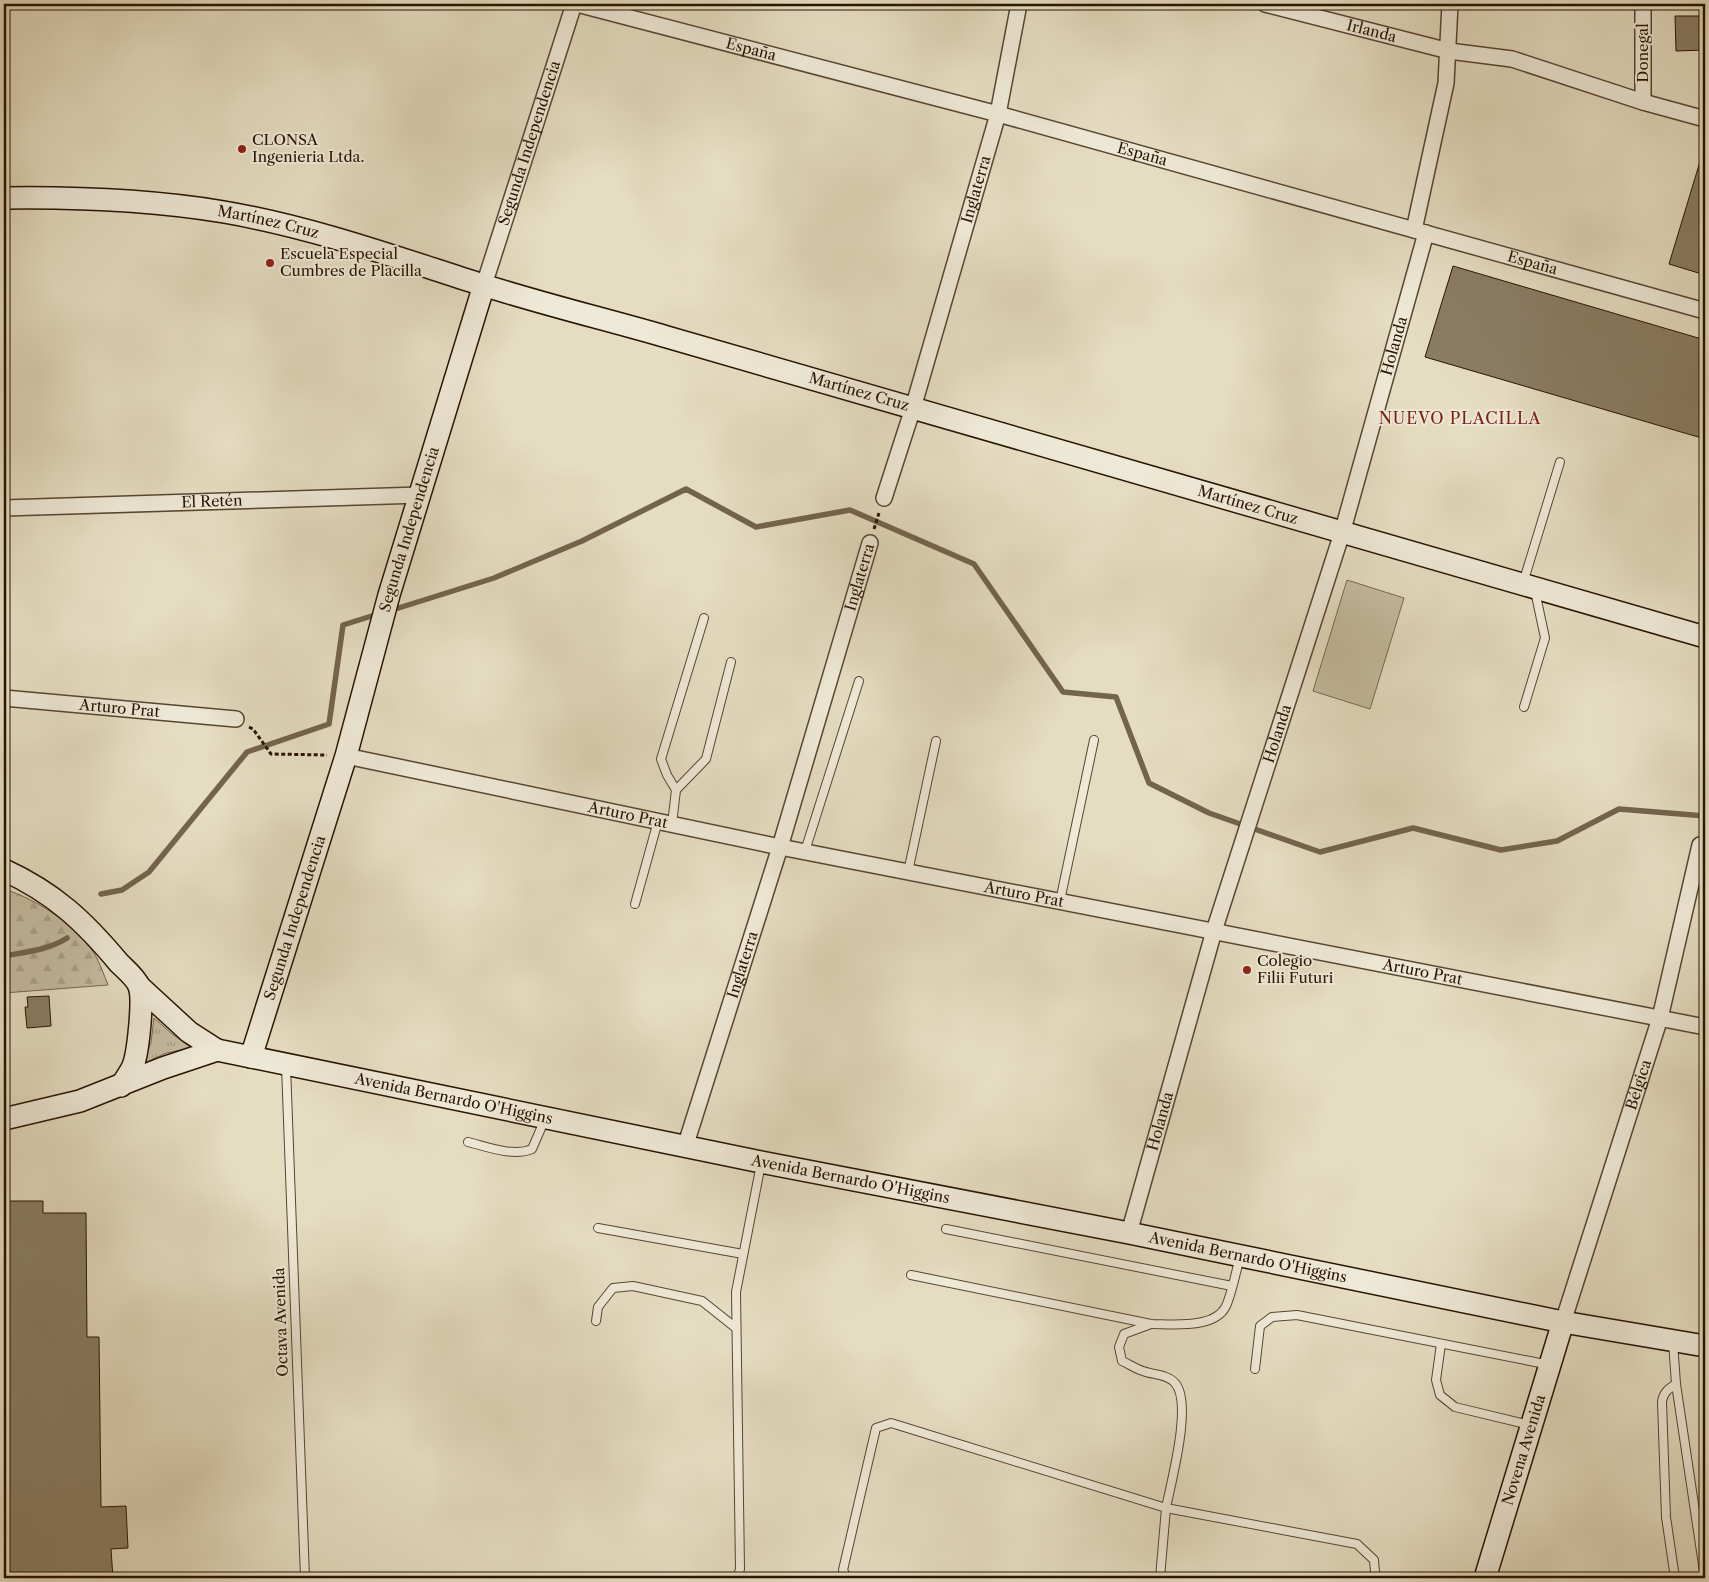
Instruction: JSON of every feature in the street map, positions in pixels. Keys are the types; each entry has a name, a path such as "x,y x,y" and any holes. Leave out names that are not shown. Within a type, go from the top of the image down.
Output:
{"street":[{"name":"Segunda Independencia","path":"252,1057 346,756 389,595 484,285 574,4"},
{"name":"España","path":"577,4 998,114 1705,311"},
{"name":"Inglaterra","path":"884,498 913,408 998,114 1019,4"},
{"name":"Irlanda","path":"1265,4 1449,51 1512,59 1643,102"},
{"name":"Holanda","path":"1129,1233 1214,931 1342,532 1420,231 1446,83 1450,4"},
{"name":"Donegal","path":"1643,4 1643,102"},
{"path":"1643,102 1705,119"},
{"name":"Martínez Cruz","path":"4,198 124,200 223,212 331,236 484,285 1705,637"},
{"name":"El Retén","path":"4,508 420,495"},
{"name":"Inglaterra","path":"685,1147 780,847 870,543"},
{"name":"Arturo Prat","path":"4,698 236,719"},
{"name":"Arturo Prat","path":"346,756 780,847 1705,1027"},
{"name":"Bélgica","path":"1563,1322 1660,1018 1700,845"},
{"path":"4,870 31,884 67,908 86,925 139,986 189,1032 217,1050"},
{"path":"121,1086 132,1066 137,1046 140,1020 139,986"},
{"name":"Avenida Bernardo O'Higgins","path":"4,1119 80,1100 121,1086 163,1068 217,1050 685,1147 1129,1233 1563,1322 1705,1346"},
{"name":"Novena Avenida","path":"1485,1578 1563,1322"}],"lane":[{"path":"1524,707 1545,638 1529,587 1560,462"},
{"path":"676,790 666,776 662,759 704,618"},
{"path":"635,904 676,790 706,759 731,662"},
{"path":"805,851 859,681"},
{"path":"1060,901 1094,740"},
{"path":"908,872 936,741"},
{"name":"Octava Avenida","path":"286,1064 304,1578"},
{"path":"468,1142 516,1152 525,1152 532,1149 545,1118"},
{"path":"736,1578 740,1569 736,1292 761,1162"},
{"path":"598,1228 743,1254"},
{"path":"946,1229 1232,1286"},
{"path":"911,1276 1151,1324 1190,1324 1214,1319 1226,1306 1240,1257"},
{"path":"596,1321 598,1306 613,1288 633,1286 702,1300 736,1328"},
{"path":"1254,1369 1260,1326 1272,1317 1297,1314 1550,1365"},
{"path":"1151,1324 1124,1334 1119,1347 1122,1361 1142,1371 1168,1378 1176,1384 1181,1400 1182,1425 1166,1508 1160,1578"},
{"path":"1673,1340 1676,1384 1705,1578"},
{"path":"1442,1344 1436,1380 1440,1395 1455,1407 1532,1425"},
{"path":"1676,1384 1663,1395 1662,1402 1666,1517 1676,1578"},
{"path":"847,1578 843,1570 876,1428 892,1422 1166,1508 1357,1544 1374,1560 1375,1572 1372,1578"}],"path":[{"name":"Inglaterra","path":"870,543 884,498"},
{"path":"253,729 271,754 346,756"}],"green space":[{"path":"1347,580 1404,598 1370,709 1313,691"},
{"path":"4,889 42,906 76,932 94,953 108,985 4,993"},
{"path":"154,1018 192,1048 166,1053 143,1064 151,1042"}],"building":[{"path":"1675,16 1705,16 1705,50 1676,51"},
{"path":"1702,155 1705,156 1705,275 1669,264"},
{"path":"1453,266 1705,340 1705,439 1425,357"},
{"path":"49,996 51,1026 27,1028 25,1007 28,1007 27,997"},
{"path":"4,1201 43,1201 43,1213 86,1213 87,1337 99,1337 101,1507 126,1506 128,1548 111,1549 113,1578 4,1578"}],"waterway":[{"path":"389,611 494,578 582,541 686,489 756,527 850,510 974,564 1063,692 1116,697 1149,783 1209,813 1320,852 1413,828 1501,850 1557,841 1619,809 1705,816"},
{"path":"101,894 122,890 149,872 247,752 329,724 343,625 378,614"},
{"path":"4,956 45,948 67,938"}],"place":[{"name":"CLONSA Ingenieria Ltda.","path":"242,149"},
{"name":"Escuela Especial Cumbres de Placilla","path":"270,263"},
{"name":"Colegio Filii Futuri","path":"1247,970"}],"district":[{"name":"NUEVO PLACILLA","path":"1460,418"}]}
